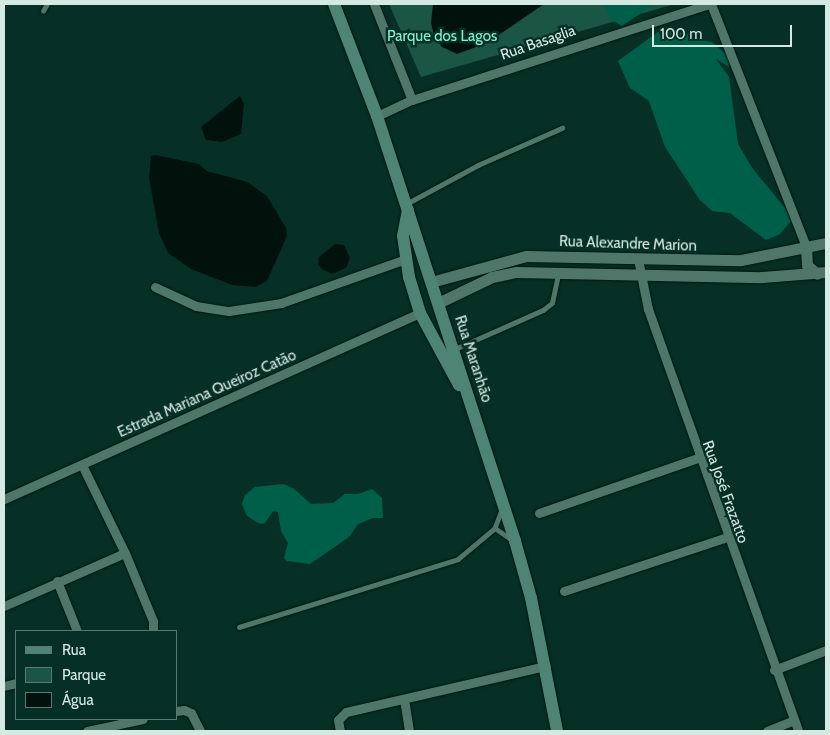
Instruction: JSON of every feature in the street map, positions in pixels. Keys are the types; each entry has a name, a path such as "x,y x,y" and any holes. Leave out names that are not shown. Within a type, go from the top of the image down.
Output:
{"main road":[{"name":"Rua Maranhão","path":"334,4 378,116 515,541 546,666 556,731"},
{"path":"407,206 403,236 413,292 420,313 472,409"},
{"path":"413,292 432,282"},
{"path":"420,313 438,302"}],"street":[{"path":"374,4 412,100"},
{"name":"Rua Basaglia","path":"378,116 412,100 711,4"},
{"path":"711,4 806,246 807,265 822,273"},
{"name":"Rua Alexandre Marion","path":"432,282 526,256 742,260 826,243"},
{"path":"155,287 196,306 229,311 281,303 406,259"},
{"name":"Rua José Frazatto","path":"638,259 639,275 698,458 774,670 798,731"},
{"name":"Rua Alexandre Marion","path":"438,302 492,277 516,272 762,277 822,273"},
{"name":"Estrada Mariana Queiroz Catão","path":"4,499 420,313"},
{"path":"539,513 698,458"},
{"path":"82,465 125,553 153,621 153,630"},
{"path":"564,591 727,538"},
{"path":"4,606 125,553"},
{"path":"57,582 76,630"},
{"path":"774,670 826,650"},
{"path":"340,731 338,720 346,712 546,666"},
{"path":"404,699 408,731"},
{"path":"178,711 184,710 191,713 200,731"},
{"path":"87,731 138,720"},
{"path":"767,731 794,720"}],"lane":[{"path":"43,12 47,4"},
{"path":"407,206 478,165 562,128"},
{"path":"453,350 543,310 552,304 558,273"},
{"path":"495,528 494,523 504,506"},
{"path":"495,528 515,541"},
{"path":"239,628 458,559 495,528"}],"green space":[{"name":"Parque dos Lagos","path":"389,4 675,4 421,77"},
{"path":"603,4 654,4 622,26 610,19"},
{"path":"662,29 698,36 700,40 712,42 728,56 729,67 716,59 729,77 738,144 753,169 785,208 791,221 780,234 766,240 730,213 712,211 700,200 665,147 649,101 630,88 618,61"},
{"path":"283,484 293,488 311,504 333,503 345,494 358,494 372,489 382,498 383,518 373,518 358,524 349,537 310,564 287,561 284,558 288,543 281,531 278,512 273,511 265,523 260,524 247,516 242,504 245,495 255,487"}],"water":[{"path":"433,4 544,4 487,43 457,54 442,47 434,36 431,23"},
{"path":"240,96 244,104 241,134 222,142 206,140 201,127"},
{"path":"155,155 199,164 207,171 247,182 267,196 286,228 287,236 267,281 256,287 232,285 191,269 168,253 159,233 149,178 151,156"},
{"path":"335,244 344,245 350,258 346,268 332,274 322,269 318,264 319,257"}]}
